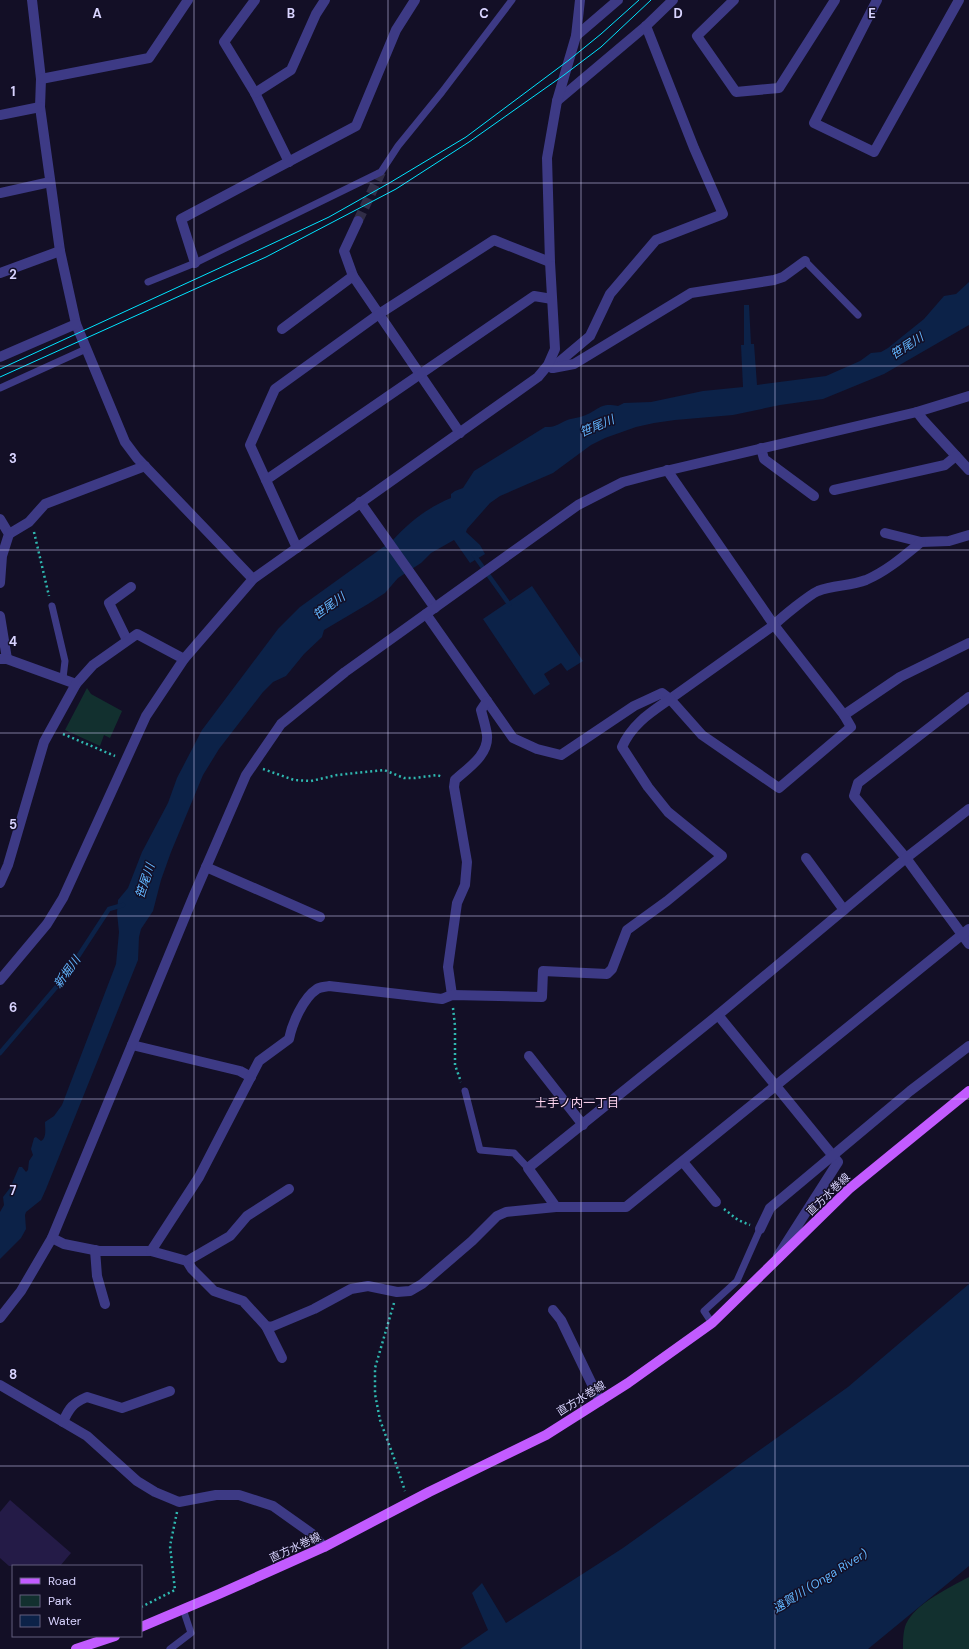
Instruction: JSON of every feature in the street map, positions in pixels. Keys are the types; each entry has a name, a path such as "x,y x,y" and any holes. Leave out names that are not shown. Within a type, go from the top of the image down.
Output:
{"main road":[{"name":"直方水巻線","path":"142,1627 324,1547 546,1435 628,1383 712,1324 849,1189 969,1091"},
{"path":"76,1649 112,1637"}],"street":[{"path":"32,0 41,79 40,107 50,182 60,251 76,324 125,442 137,458 253,579"},
{"path":"41,79 149,58 188,0"},
{"path":"255,0 224,42 255,93 289,162"},
{"path":"255,93 291,70 316,14 325,0"},
{"path":"195,263 181,219 356,126 396,30 415,0"},
{"path":"538,377 548,365 555,349 550,262 548,158 557,101 576,36 580,0"},
{"path":"576,36 618,0"},
{"path":"557,101 646,26 673,0"},
{"path":"734,0 697,36 736,92 779,88 835,0"},
{"path":"877,0 814,123 874,152 959,0"},
{"path":"0,980 47,924 63,898 146,716 184,659 253,579 360,502 552,368 590,336 610,294 656,240 722,214 694,148 646,26"},
{"path":"0,115 40,107"},
{"path":"0,192 50,182"},
{"path":"358,221 344,251 353,276 460,433"},
{"path":"297,548 250,445 275,389 379,314 494,240 550,262"},
{"path":"0,273 60,251"},
{"path":"552,368 574,364 691,293 774,280 783,277 805,261"},
{"path":"282,329 353,276"},
{"path":"266,480 534,296 552,299"},
{"path":"0,357 76,324"},
{"path":"0,1318 21,1291 52,1238 206,867 246,775 281,724 345,672 578,505 623,482 667,470 917,412 969,396"},
{"path":"917,412 969,470"},
{"path":"761,448 764,459 814,496"},
{"path":"834,490 945,465 956,456"},
{"path":"5,540 29,522 45,504 145,466"},
{"path":"426,614 513,738 537,748 561,755 634,706 662,693 670,699 702,735 779,788 851,727 844,715 774,625 667,470"},
{"path":"360,502 435,608"},
{"path":"0,519 5,540 0,583"},
{"path":"885,533 921,542 949,540 969,535"},
{"path":"151,1251 199,1177 259,1061 289,1039 291,1028 308,996 318,988 329,986 442,999 452,995 542,997 543,970 607,974 612,969 627,930 668,901 722,856 668,812 648,787 622,747 625,740 642,718 774,625 780,618 817,591 864,580 878,574 899,560 921,542"},
{"path":"127,640 109,602 131,587"},
{"path":"0,616 3,659 76,684"},
{"path":"0,883 8,865 44,742 76,684 93,665 137,634 184,659"},
{"path":"844,715 900,677 969,643"},
{"path":"969,697 858,783 854,796 965,932 969,944"},
{"path":"452,995 448,967 457,903 465,885 467,862 454,787 455,780 480,758 486,746 488,736 482,710 487,701"},
{"path":"556,1207 528,1168 718,1015 906,858 969,809"},
{"path":"806,858 844,910"},
{"path":"206,867 320,917"},
{"path":"266,1326 271,1327 278,1325 307,1312 350,1289 368,1286 397,1292 410,1290 422,1284 472,1241 497,1216 506,1212 556,1207 626,1207 965,932"},
{"path":"718,1015 838,1162 770,1268"},
{"path":"132,1045 240,1071 251,1077"},
{"path":"760,1229 770,1208 823,1166 833,1155 910,1091 969,1046"},
{"path":"529,1056 583,1125"},
{"path":"683,1162 716,1202"},
{"path":"187,1261 230,1236 247,1216 289,1189"},
{"path":"52,1238 64,1244 96,1250 151,1251 187,1261 192,1269 214,1291 243,1301 266,1326 282,1358"},
{"path":"96,1250 98,1276 105,1304"},
{"path":"553,1310 564,1326 600,1401"},
{"path":"0,1385 87,1436 137,1481 155,1492 179,1502 216,1495 239,1495 273,1506 311,1533 324,1547"},
{"path":"63,1422 68,1411 76,1402 87,1397 122,1408 170,1391"}],"lane":[{"path":"148,282 195,263 381,172 398,146 442,92 512,0"},
{"path":"805,261 858,315"},
{"path":"0,388 86,349"},
{"path":"52,606 65,661 62,678"},
{"path":"465,1092 480,1150 514,1153 528,1168"},
{"path":"712,1324 704,1311 737,1282 760,1229"},
{"path":"170,1649 191,1633 183,1609"}],"path":[{"path":"29,522 33,529 52,606"},
{"path":"51,729 126,761"},
{"path":"254,764 264,770 294,780 312,781 337,775 384,770 404,778 437,775 455,780"},
{"path":"452,995 456,1026 455,1065 465,1092"},
{"path":"716,1202 738,1220 760,1229"},
{"path":"397,1292 375,1368 375,1394 380,1420 409,1503"},
{"path":"142,1607 175,1590 170,1546 179,1502"}],"green space":[{"path":"87,688 91,694 122,711 110,738 104,735 100,746 65,730"},
{"path":"969,1577 969,1649 903,1649 903,1636 906,1624 917,1609 943,1591"}],"water":[{"name":"笹尾川","path":"969,282 969,325 884,374 823,399 780,405 733,415 654,423 636,427 605,438 591,445 553,473 500,496 490,503 466,532 480,545 485,554 470,563 454,540 431,553 421,563 398,578 385,593 324,630 322,637 304,654 286,676 273,682 263,692 219,749 203,775 171,852 161,880 153,911 141,929 139,937 138,960 46,1189 41,1200 26,1212 26,1229 21,1238 0,1259 0,1212 4,1205 3,1197 10,1188 19,1167 22,1167 26,1172 28,1170 29,1161 33,1155 31,1149 34,1138 36,1137 41,1141 43,1140 45,1133 45,1122 54,1116 62,1105 116,964 119,932 117,913 118,900 128,888 142,852 168,803 177,778 202,730 278,629 300,607 393,540 420,516 451,498 451,494 463,488 474,471 545,427 554,426 567,420 583,416 606,405 618,406 624,403 651,402 703,391 743,387 741,345 744,345 744,305 749,305 751,344 754,344 757,385 826,376 860,361 871,353 881,352 924,319 944,296 956,294"},
{"path":"532,586 583,661 567,671 561,663 544,674 550,684 534,695 483,619"},
{"name":"遠賀川 (Onga River)","path":"969,1284 969,1566 868,1649 460,1649 488,1630 472,1593 482,1583 506,1623 623,1548 848,1387"}],"building":[{"path":"10,1500 71,1553 61,1565 9,1566 0,1558 0,1512"}],"waterway":[{"path":"474,555 509,604"},
{"name":"新堀川","path":"0,1053 64,978 109,909 123,905"}],"tunnel":[{"path":"358,221 381,172"}],"tram line":[{"path":"0,369 329,217 391,182 466,137 569,60 639,0"},
{"path":"0,377 266,257 396,189 469,142 564,75 601,47 651,0"}],"district":[{"name":"土手ノ内一丁目","path":"577,1103"}]}
